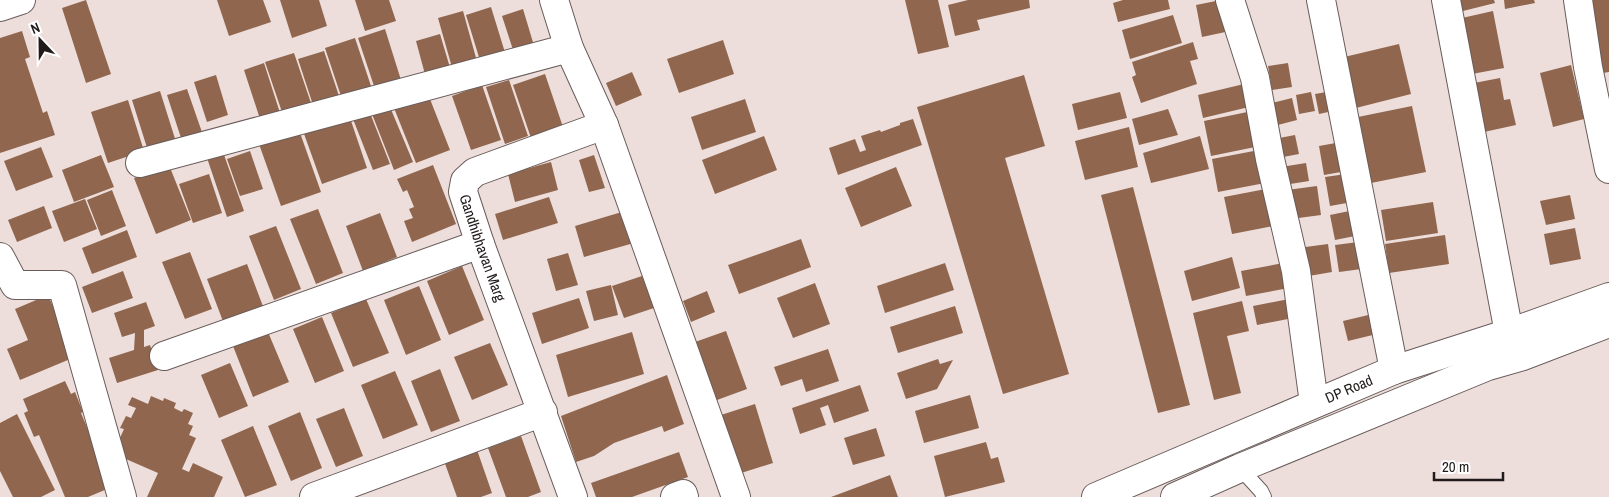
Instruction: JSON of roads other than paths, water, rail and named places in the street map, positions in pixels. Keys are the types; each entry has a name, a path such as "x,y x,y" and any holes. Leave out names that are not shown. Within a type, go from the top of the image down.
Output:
{"street":[{"path":"0,6 21,0"},
{"path":"554,0 569,48 604,125 736,497"},
{"path":"1230,0 1255,78 1270,159 1296,271 1314,403"},
{"path":"1321,0 1394,370"},
{"path":"1446,0 1509,333"},
{"path":"1578,0 1588,67 1609,169"},
{"path":"140,163 569,48"},
{"name":"Gandhibhavan Marg","path":"573,497 480,244 463,192 466,180 476,172 604,125"},
{"path":"164,356 480,244"},
{"path":"0,257 15,284 62,285 122,497"},
{"name":"DP Road","path":"1096,497 1394,370 1509,333 1609,297"},
{"path":"1175,497 1240,468 1488,366 1523,356 1609,323"},
{"path":"314,497 543,412"},
{"path":"675,497 683,494 684,497"}],"lane":[{"path":"1240,468 1261,491 1264,497"}]}
